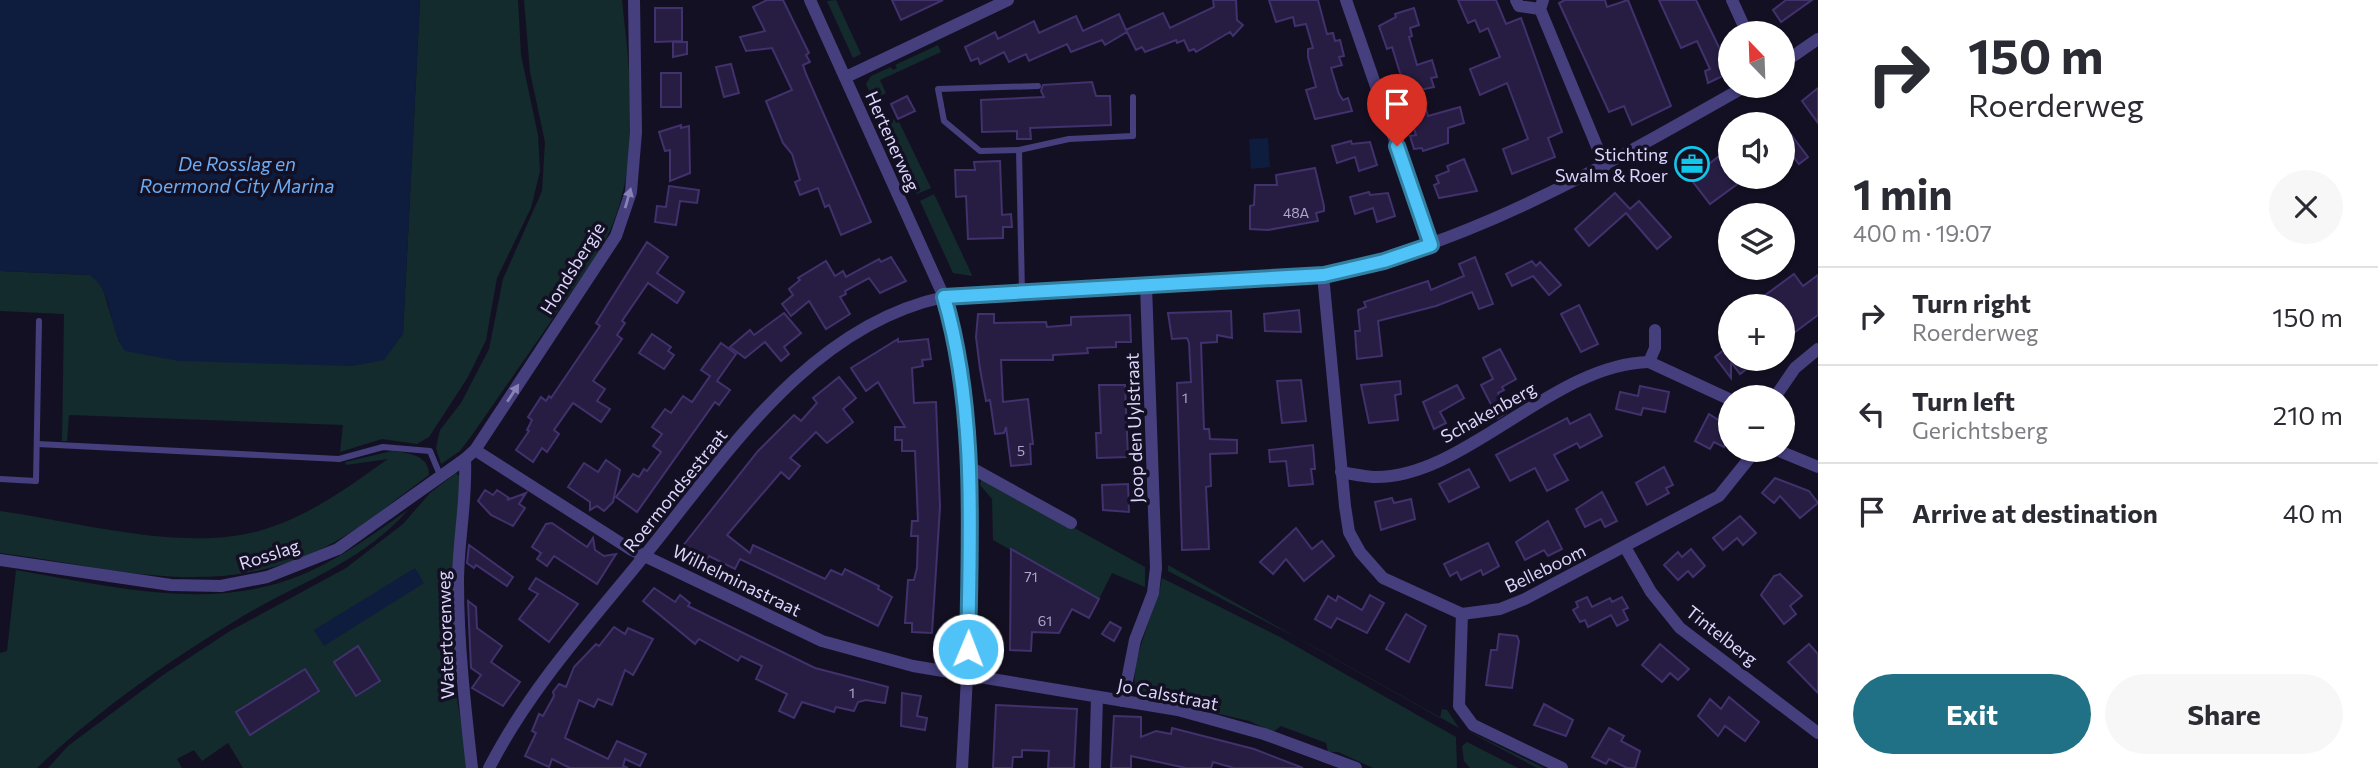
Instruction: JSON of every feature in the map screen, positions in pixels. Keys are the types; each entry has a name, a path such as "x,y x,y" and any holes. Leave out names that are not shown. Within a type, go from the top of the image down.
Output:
{"street":[{"name":"Hondsbergje","path":"470,455 616,236 631,192 636,132 634,0"},
{"name":"Hertenerweg","path":"810,0 944,297 952,326 962,392 968,466 967,676 962,768"},
{"path":"846,77 1009,0"},
{"path":"1346,0 1431,245"},
{"path":"1516,0 1519,6 1541,5 1605,166"},
{"path":"1732,0 1742,21"},
{"path":"1796,54 1818,39"},
{"name":"Roermondsestraat","path":"494,766 517,716 568,647 730,446 813,365 865,327 910,304 944,297 1324,275 1384,261 1524,208 1725,98"},
{"path":"1324,275 1340,472 1349,532 1360,552 1383,578 1462,614 1459,706 1466,719 1473,726 1562,768"},
{"name":"Joop den Uylstraat","path":"1123,701 1135,640 1153,593 1156,568 1146,286"},
{"path":"1655,330 1655,348 1649,362 1718,394"},
{"path":"1783,385 1795,368 1818,349"},
{"name":"Schakenberg","path":"1340,472 1374,477 1413,470 1447,455 1594,372 1649,362"},
{"name":"Rosslag","path":"0,560 171,584 233,584 267,577 338,549 470,455"},
{"name":"Wilhelminastraat","path":"470,455 630,549 822,641 862,654 967,676"},
{"name":"Watertorenweg","path":"470,455 458,578 461,673 472,768"},
{"path":"1795,457 1818,467"},
{"name":"Belleboom","path":"1462,614 1500,609 1525,599 1625,547 1719,496 1746,462"},
{"path":"968,466 1071,523"},
{"name":"Tintelberg","path":"1625,547 1650,592 1680,628 1818,733"},
{"name":"Jo Calsstraat","path":"967,676 1178,710 1264,734 1356,768"},
{"path":"1096,768 1097,697"}],"lane":[{"path":"1038,86 938,89 944,121 980,151 1019,150 1069,139 1133,136 1133,97"},
{"path":"1019,150 1022,293"},
{"path":"0,479 36,481 39,321"},
{"path":"37,444 339,458 383,447 430,451 441,477"}],"green space":[{"path":"420,0 518,0 521,55 538,135 540,171 531,208 497,278 486,340 468,377 429,437 417,444 382,439 340,452 343,425 69,415 67,441 62,441 64,314 0,311 0,271 90,275 101,283 119,342 403,334"},
{"path":"524,0 622,0 631,97 631,129 623,192 613,223 599,252 472,435 460,451 441,464 436,448 440,430 461,403 489,349 503,279 542,191 545,142 530,72"},
{"path":"836,0 861,54 853,58 827,1"},
{"path":"938,45 941,52 880,80 886,93 873,100 866,84 871,76 891,67 893,70 897,68 895,65"},
{"path":"894,119 896,123 899,122 931,188 917,194 884,124"},
{"path":"934,194 972,276 953,273 920,201"},
{"path":"392,451 422,459 429,475 333,543 279,565 239,574 161,576 0,553 0,511 164,537 229,537 259,531 311,510 388,459 346,465 345,462"},
{"path":"456,473 461,478 447,642 469,768 243,768 228,743 202,761 194,750 177,759 182,768 48,768 68,746 163,675 230,631 346,568 403,524 430,493"},
{"path":"982,477 1145,567 1145,587 1112,573 1099,599 993,540 992,499 980,485"},
{"path":"408,510 391,528 351,557 243,616 162,668 85,726 37,768 0,768 0,653 7,651 16,570 159,593 230,592 265,587 314,570"},
{"path":"1168,565 1302,640 1168,571"},
{"path":"1162,578 1280,637 1456,737 1457,768 1373,768 1338,752 1328,752 1326,743 1281,726 1273,732 1249,721 1139,695 1135,685 1138,656"},
{"path":"1302,640 1440,717 1440,718"},
{"path":"1442,709 1447,710 1459,728 1440,717"},
{"path":"1464,729 1544,768 1537,768"},
{"path":"1467,742 1518,768 1470,768 1464,761 1462,746"}],"water":[{"name":"De Rosslag en Roermond City Marina","path":"0,0 420,0 403,334 384,360 353,366 179,361 125,351 103,291 90,275 0,271"},
{"path":"1268,138 1270,167 1251,169 1249,139"},
{"path":"415,568 424,583 324,646 314,630"}],"building":[{"path":"767,0 783,0 809,53 806,55 810,62 803,65 806,74 871,222 841,235 829,205 825,207 818,188 800,195 795,182 800,180 792,154 783,143 766,101 792,90 772,48 746,51 740,37 765,31 753,7"},
{"path":"892,0 943,0 901,20"},
{"path":"1213,0 1236,0 1237,20 1243,25 1233,36 1230,32 1196,52 1194,49 1189,51 1184,40 1177,43 1176,40 1145,52 1142,47 1136,50 1127,32 1105,45 1102,40 1071,52 1067,44 1029,61 1026,54 1009,62 1004,52 980,64 978,58 971,61 965,47 995,32 998,39 1034,21 1039,33 1076,16 1083,31 1119,14 1126,30 1163,13 1170,28 1214,7"},
{"path":"1269,0 1318,0 1327,34 1333,33 1335,41 1340,40 1344,56 1339,57 1342,65 1331,68 1339,94 1343,100 1348,98 1352,111 1315,119 1306,90 1316,87 1308,57 1308,49 1313,48 1306,24 1295,26 1293,17 1276,22"},
{"path":"1458,0 1496,0 1506,24 1521,18 1562,132 1548,138 1555,157 1512,174 1503,149 1528,139 1507,83 1480,95 1470,69 1500,57 1488,28 1480,32 1475,20 1468,23"},
{"path":"1565,0 1605,0 1607,7 1628,0 1671,106 1632,125 1624,106 1609,112 1559,3"},
{"path":"1659,0 1696,0 1718,45 1718,78 1708,83 1705,71 1710,69 1697,41 1681,48"},
{"path":"1786,0 1812,0 1782,21 1773,10"},
{"path":"655,8 682,8 682,41 655,42"},
{"path":"1414,8 1419,25 1410,28 1412,36 1409,37 1417,65 1432,60 1437,77 1431,78 1434,87 1420,90 1428,116 1460,107 1464,123 1448,128 1448,143 1423,151 1422,148 1414,149 1410,136 1416,135 1398,77 1401,76 1392,47 1387,49 1379,26 1396,17 1395,14"},
{"path":"673,42 687,42 687,54 673,57"},
{"path":"731,64 739,93 724,97 716,67"},
{"path":"661,73 681,73 681,107 661,107"},
{"path":"1092,82 1096,96 1110,96 1111,125 1030,128 1031,139 1017,139 1017,131 982,132 981,100 1044,97 1041,91 1043,85"},
{"path":"1818,88 1818,123 1802,101"},
{"path":"907,96 915,111 898,119 891,104"},
{"path":"681,125 681,128 689,126 690,173 670,181 670,150 665,151 659,132"},
{"path":"1795,140 1808,157 1799,164 1795,159"},
{"path":"1351,141 1352,144 1370,142 1377,165 1359,171 1355,157 1337,163 1332,146"},
{"path":"1696,153 1706,166 1718,157 1718,189 1731,189 1710,204 1680,165"},
{"path":"1464,159 1477,191 1439,198 1434,185 1439,183 1436,176 1449,171 1447,166"},
{"path":"1000,161 1002,215 1011,214 1012,227 1003,227 1003,238 968,239 966,196 956,197 955,170 975,170 974,162"},
{"path":"1315,168 1324,206 1324,211 1316,213 1318,221 1268,230 1250,229 1250,206 1254,205 1255,185 1277,185 1276,175"},
{"path":"669,186 699,190 697,203 680,201 676,225 655,222 657,206 666,207"},
{"path":"1369,192 1370,195 1388,193 1395,216 1377,222 1373,208 1355,214 1350,197"},
{"path":"1615,193 1630,209 1639,201 1671,237 1657,249 1626,213 1589,246 1575,229"},
{"path":"647,242 668,257 657,273 684,292 677,303 648,283 622,321 625,323 617,335 622,339 593,381 605,389 597,401 610,409 601,422 573,403 554,430 559,434 547,452 542,448 533,462 516,450 529,431 527,430 532,420 528,417 541,397 546,401 549,396 551,398 600,326 596,323"},
{"path":"891,257 906,281 880,293 869,278 845,291 846,294 840,297 850,314 826,329 809,301 791,316 782,304 793,295 789,289 800,280 798,278 826,261 835,276 843,271 846,277 879,259 881,262"},
{"path":"1475,257 1493,304 1479,309 1472,292 1436,306 1378,321 1382,356 1357,359 1355,331 1360,331 1358,310 1366,307 1364,302 1428,281 1431,290 1464,276 1459,264"},
{"path":"1532,261 1536,266 1540,262 1561,285 1549,295 1533,276 1512,286 1506,274"},
{"path":"1795,275 1803,286 1818,275 1818,315 1795,332 1795,294 1767,294 1786,280 1795,280"},
{"path":"1579,305 1598,344 1581,352 1561,314"},
{"path":"1299,310 1301,332 1265,331 1264,314"},
{"path":"1231,311 1232,338 1217,335 1217,342 1201,343 1204,429 1209,429 1210,439 1237,440 1237,453 1210,454 1211,486 1206,487 1209,549 1182,550 1177,383 1191,382 1189,343 1187,338 1172,339 1168,313"},
{"path":"784,313 801,333 784,347 789,354 781,361 765,342 745,358 730,347 750,330 754,335"},
{"path":"978,314 994,314 994,323 1046,322 1047,327 1071,325 1071,317 1130,315 1131,342 1116,342 1116,347 1087,348 1088,353 1053,355 1053,360 1001,360 1003,402 1028,399 1033,444 1030,444 1031,464 1011,466 1006,427 1004,433 995,434 990,400 986,401 980,369 976,337"},
{"path":"652,334 671,347 668,351 674,355 664,369 639,353"},
{"path":"898,339 898,342 928,339 931,359 922,360 923,366 912,368 914,403 936,402 940,507 932,633 912,632 912,623 905,623 908,580 914,580 917,568 918,536 911,536 912,521 918,521 915,451 902,451 902,440 895,440 895,427 905,427 878,382 866,391 851,368"},
{"path":"721,343 736,354 717,381 730,390 719,405 715,402 637,512 616,497 633,474 639,477 644,469 647,471 661,452 653,446 662,434 652,427 665,409 671,413 683,396 692,402 710,376 701,370"},
{"path":"1500,349 1516,379 1502,387 1504,390 1498,393 1506,413 1498,418 1481,385 1493,379 1483,358"},
{"path":"839,377 856,398 843,409 853,422 827,443 816,432 790,458 800,466 789,479 781,472 727,535 750,553 753,545 825,579 831,570 842,575 845,569 879,586 878,589 892,597 878,626 740,559 735,569 709,556 702,564 682,547 758,451 794,415 801,421 817,403 813,398"},
{"path":"1301,380 1306,421 1282,423 1277,381"},
{"path":"1400,381 1401,394 1395,395 1398,420 1369,423 1361,385"},
{"path":"1099,385 1125,385 1128,457 1097,458 1096,433 1101,433"},
{"path":"1457,385 1464,398 1440,412 1446,423 1434,429 1423,402"},
{"path":"1640,386 1669,392 1665,412 1643,408 1641,415 1616,409 1620,392 1638,396"},
{"path":"1590,414 1602,436 1580,448 1577,443 1554,455 1568,480 1547,491 1535,468 1510,481 1496,455 1567,418 1570,424"},
{"path":"1709,414 1718,420 1718,444 1714,442 1710,449 1695,441"},
{"path":"1313,445 1313,484 1289,486 1286,461 1270,462 1269,450"},
{"path":"606,460 620,470 613,502 604,511 597,506 590,510 590,502 568,487 584,463 598,472"},
{"path":"1664,467 1673,485 1666,488 1669,493 1647,505 1636,483"},
{"path":"1469,469 1479,487 1449,502 1439,484"},
{"path":"1775,478 1809,491 1818,503 1800,518 1780,496 1774,503 1762,493"},
{"path":"1128,484 1129,512 1103,510 1102,485"},
{"path":"485,490 493,495 497,490 509,498 507,500 526,493 519,504 525,508 513,526 491,515 478,501"},
{"path":"1602,492 1617,521 1605,527 1601,519 1585,527 1576,509"},
{"path":"1392,498 1394,503 1411,499 1415,519 1381,530 1375,502"},
{"path":"1740,516 1756,533 1743,545 1737,538 1723,550 1713,538"},
{"path":"1548,521 1562,549 1548,556 1544,550 1525,560 1516,542"},
{"path":"552,523 587,547 593,538 595,550 604,556 616,554 597,584 554,556 547,566 537,559 541,553 532,547 546,524"},
{"path":"1296,528 1312,549 1322,541 1334,556 1304,581 1286,559 1273,574 1260,562"},
{"path":"1488,543 1499,566 1483,575 1481,570 1461,580 1457,572 1450,576 1444,564"},
{"path":"469,545 513,577 507,586 476,565 474,568 467,563"},
{"path":"1011,549 1099,599 1089,618 1072,609 1059,633 1032,632 1031,651 1010,650"},
{"path":"1691,549 1705,566 1693,577 1688,571 1678,580 1664,565 1678,552 1682,557"},
{"path":"1780,574 1802,596 1790,606 1796,614 1784,624 1761,595 1774,576"},
{"path":"536,578 578,604 549,642 519,619 538,594 529,589"},
{"path":"654,588 675,602 680,595 690,603 688,606 815,668 888,687 885,703 866,700 858,702 854,711 836,707 834,712 802,702 794,718 779,711 787,694 756,679 762,666 741,656 738,661 699,639 695,644 643,601"},
{"path":"1370,595 1384,603 1367,633 1337,618 1331,628 1315,619 1328,596 1336,601 1338,596 1362,610"},
{"path":"1587,597 1592,607 1610,598 1612,602 1622,597 1628,608 1623,610 1628,620 1617,626 1611,615 1588,627 1585,620 1580,622 1573,610 1578,607 1576,602"},
{"path":"468,601 476,607 477,628 502,646 491,662 520,682 503,706 472,688 481,675 471,668"},
{"path":"1406,614 1426,626 1409,662 1386,649"},
{"path":"1110,622 1121,628 1114,641 1102,634"},
{"path":"614,627 625,634 628,628 653,639 633,675 625,670 612,705 598,699 594,707 579,700 565,738 608,759 617,741 646,754 640,766 625,759 623,766 628,768 570,768 552,759 549,767 525,756 536,733 532,731 539,714 543,716 554,696 553,692 559,684 566,687 574,667 596,644 599,646"},
{"path":"1499,634 1517,636 1519,641 1512,688 1486,685 1491,650 1497,650"},
{"path":"1660,644 1689,669 1678,680 1670,673 1662,682 1642,665"},
{"path":"1809,644 1818,654 1818,693 1788,662"},
{"path":"358,646 380,681 356,696 334,662"},
{"path":"305,669 319,691 250,735 236,712"},
{"path":"902,693 921,696 917,716 927,718 925,730 901,726"},
{"path":"1729,697 1759,722 1745,741 1725,726 1718,736 1698,716 1710,699 1721,709"},
{"path":"1544,704 1573,720 1566,736 1534,725"},
{"path":"996,705 1077,709 1074,768 1048,768 1049,751 1022,750 1022,757 1013,757 1012,768 993,768"},
{"path":"1114,716 1141,717 1141,737 1156,731 1171,734 1172,728 1254,749 1303,768 1234,768 1213,762 1211,768 1186,768 1131,756 1131,768 1111,768"},
{"path":"1609,728 1624,736 1621,741 1640,751 1635,768 1627,768 1609,759 1606,764 1592,757"}],"place":[{"name":"Stichting Swalm & Roer","path":"1692,164"}],"route":[{"path":"968,649 967,432 952,326 944,297 1324,275 1384,261 1431,245 1397,146"}]}
